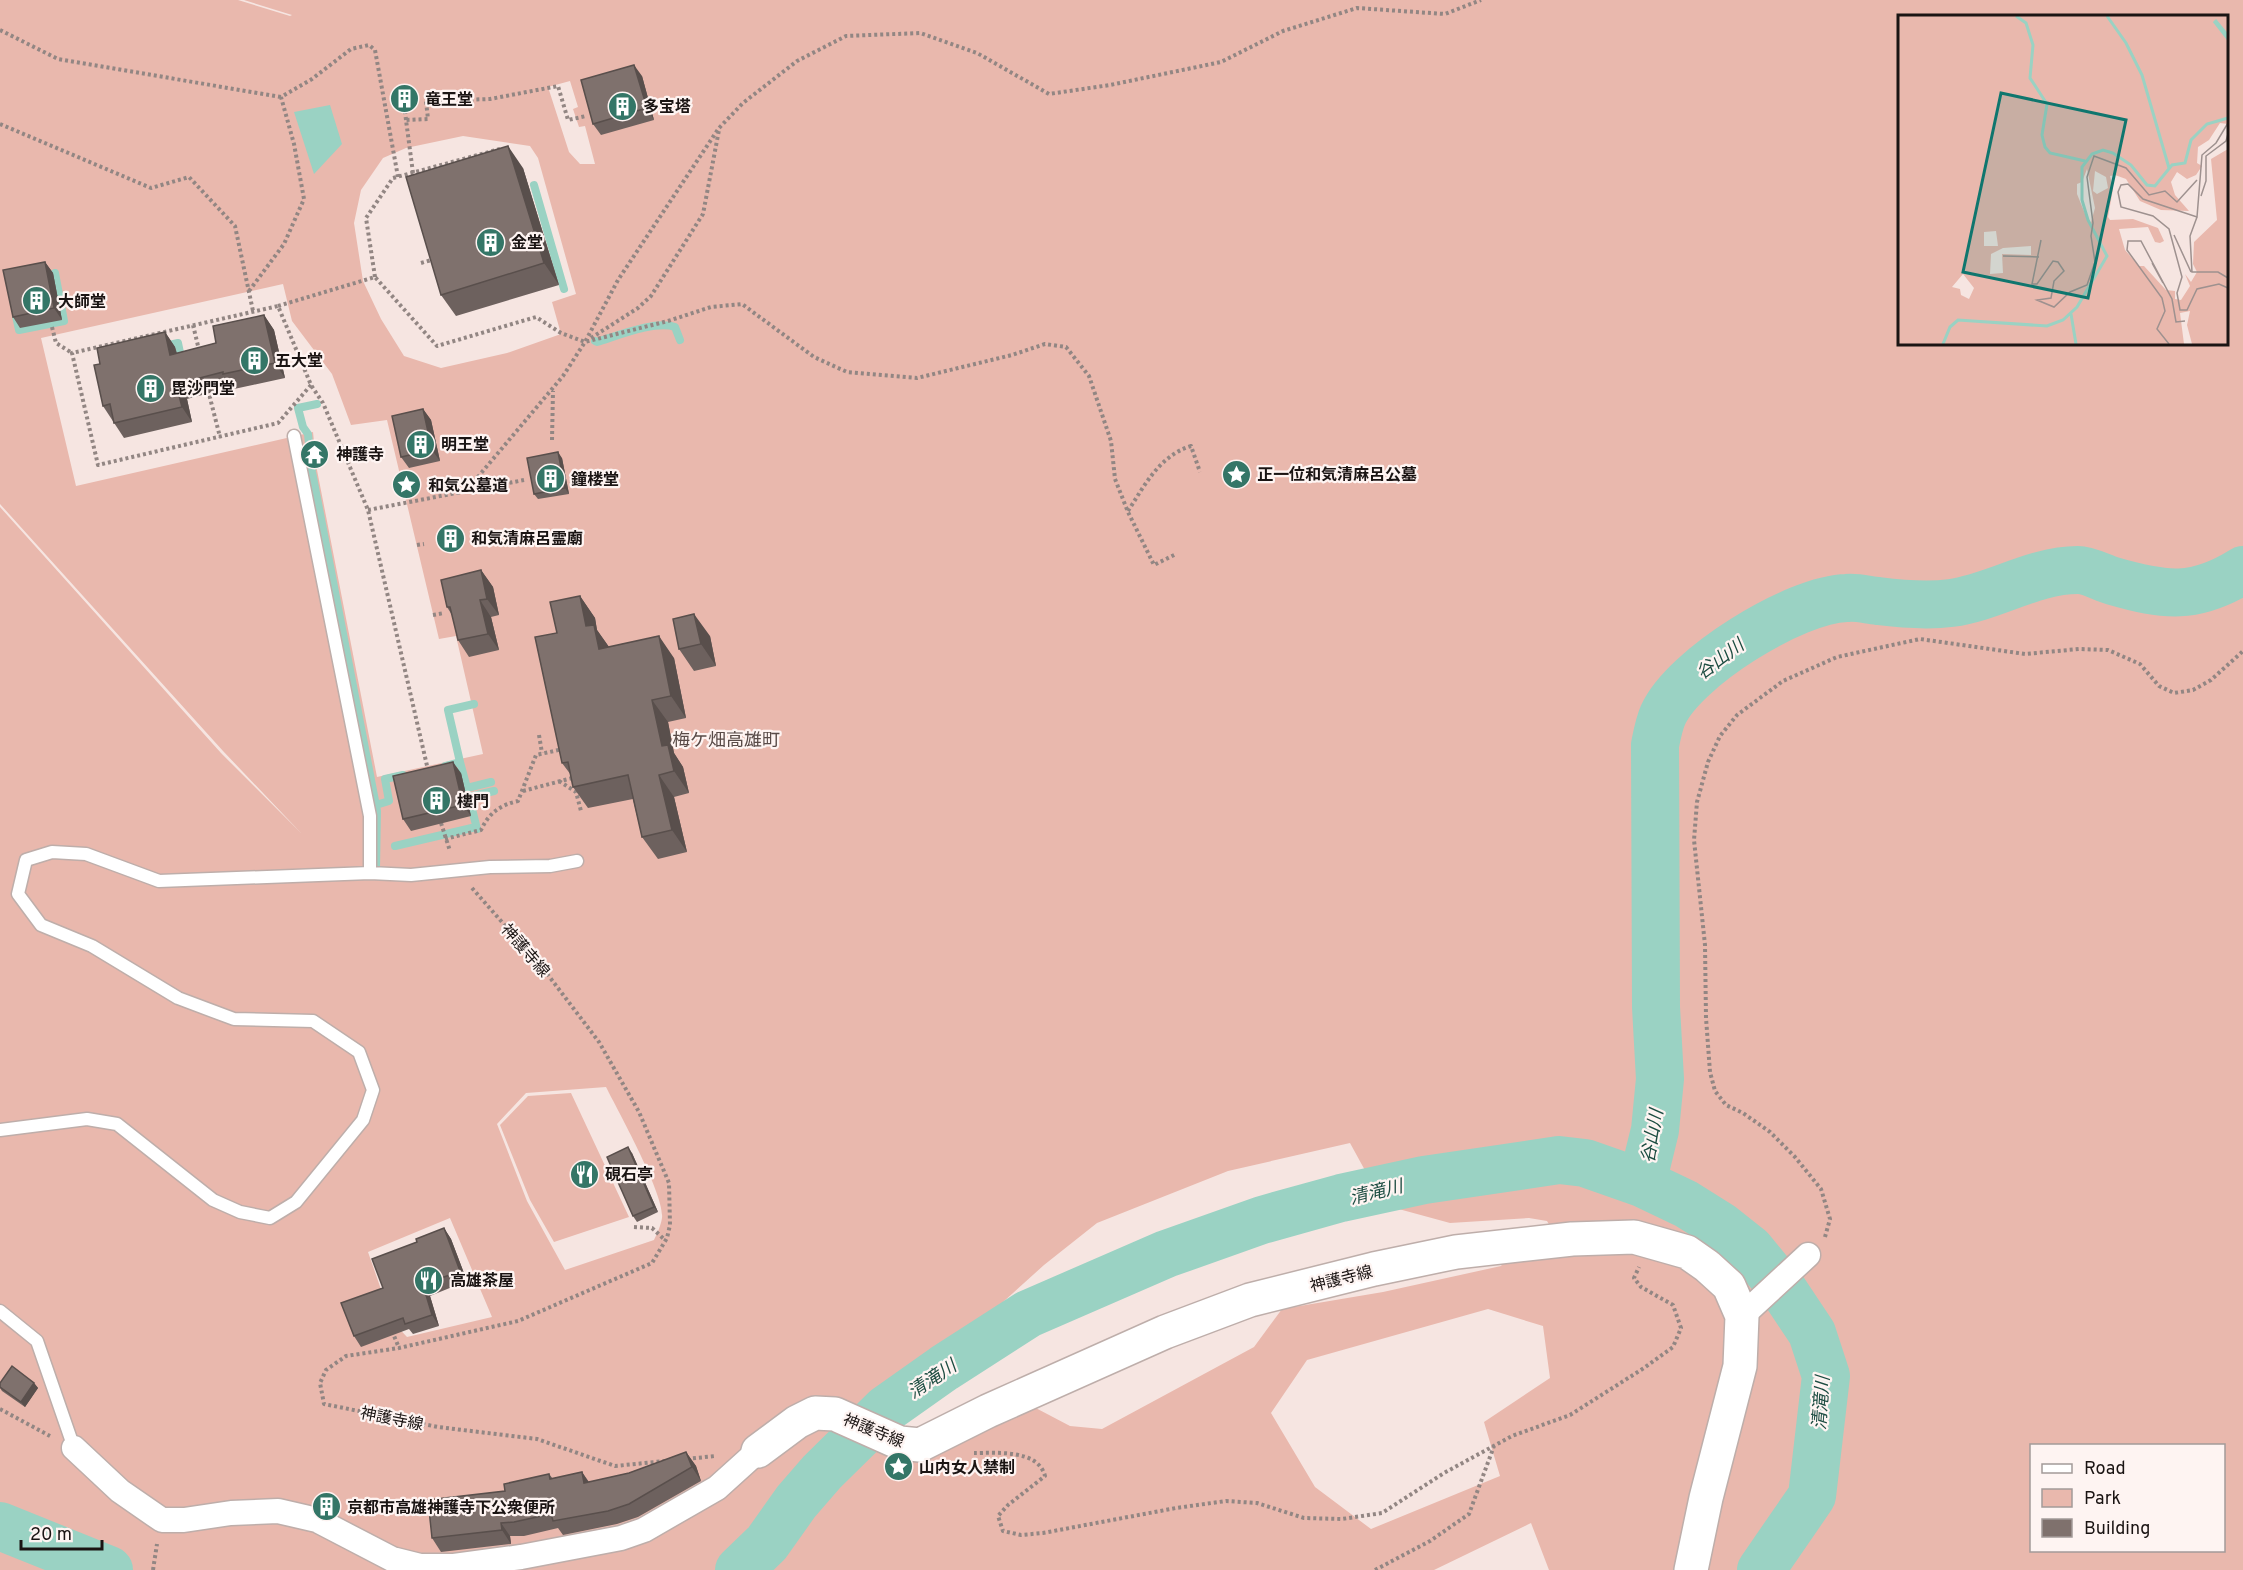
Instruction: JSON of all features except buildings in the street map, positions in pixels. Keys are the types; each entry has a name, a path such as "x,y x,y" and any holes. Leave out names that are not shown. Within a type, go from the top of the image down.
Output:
{"main road":[{"name":"神護寺線","path":"758,1451 801,1419 815,1413 835,1414 900,1443 920,1445 988,1411 1166,1332 1250,1300 1374,1269 1456,1252 1572,1239 1634,1237 1687,1252 1729,1286 1747,1312 1740,1366 1706,1498 1691,1570"}],"street":[{"path":"1747,1312 1808,1255"},
{"path":"74,1448 120,1491 162,1520 278,1511 316,1520 392,1559 420,1566 454,1566 521,1557 644,1530 717,1488 758,1451"}],"lane":[{"path":"294,436 370,816 370,873"},
{"path":"0,1130 87,1119 117,1124 213,1200 240,1212 270,1218 296,1202 363,1120 373,1090 359,1052 314,1021 234,1019 178,998 92,946 41,925 18,894 26,861 52,852 86,854 159,881 370,873 411,875 490,867 550,866 577,861"},
{"path":"0,1311 37,1341 74,1448"}],"path":[{"path":"466,491 553,390 585,342 618,280 719,128 743,103 797,61 846,36 920,33 977,53 1049,94 1110,85 1221,62 1283,31 1357,8 1445,14 1481,0"},
{"path":"0,30 58,59 281,97 312,80 351,49 369,45 375,50 398,177"},
{"path":"406,120 428,119 426,100 490,99 558,86 568,120 590,115"},
{"path":"249,291 284,244 304,199 294,144 281,97"},
{"path":"405,111 413,173"},
{"path":"0,124 151,188 189,177 235,226 253,311"},
{"path":"585,342 625,318 651,296 703,214 719,128"},
{"path":"505,147 393,178 366,218 375,277 437,346 536,317 561,333 585,342 668,321 711,307 742,304 814,357 847,372 917,378 1002,358 1045,344 1066,347 1089,376 1111,441 1115,479 1154,565 1176,554"},
{"path":"421,263 435,259"},
{"path":"72,353 278,306 375,277"},
{"path":"278,306 311,386 323,403 368,510 430,780"},
{"path":"193,325 201,358"},
{"path":"52,327 56,343 72,353 98,465 278,423 311,386"},
{"path":"206,381 220,437"},
{"path":"552,440 553,390"},
{"path":"1128,512 1164,460 1185,448 1191,446 1200,471"},
{"path":"368,510 524,480"},
{"path":"417,545 424,544"},
{"path":"433,615 444,613"},
{"path":"1808,1255 1823,1241 1830,1219 1821,1189 1770,1132 1743,1113 1726,1105 1715,1091 1710,1072 1706,1018 1705,945 1694,840 1697,802 1708,762 1720,736 1737,715 1783,681 1837,657 1920,639 2025,654 2079,649 2108,650 2140,664 2159,686 2174,693 2193,690 2211,680 2243,651"},
{"path":"538,735 542,753"},
{"path":"441,823 445,839 481,830 487,817 506,804 518,801 536,755 568,748"},
{"path":"522,791 576,777"},
{"path":"558,781 576,792 581,811"},
{"name":"神護寺線","path":"458,871 545,971 592,1033 639,1112 669,1183 670,1225 666,1239 652,1263 518,1321 399,1348 346,1356 326,1370 320,1383 324,1404 438,1427 537,1439 615,1466 674,1460"},
{"path":"634,1227 652,1228 666,1239"},
{"path":"982,1453 1016,1455 1036,1461 1042,1467 1045,1476 1008,1505 998,1516 1003,1530 1021,1534 1043,1533 1226,1501 1257,1503 1304,1518 1342,1519 1382,1513 1444,1473 1512,1436 1570,1415 1673,1347 1681,1328 1673,1305 1641,1287 1634,1278 1650,1242"},
{"path":"391,1328 399,1348"},
{"path":"0,1409 74,1448"},
{"path":"1375,1570 1430,1541 1469,1514 1494,1446"},
{"path":"686,1459 758,1451"},
{"path":"153,1570 157,1540"}],"green space":[{"path":"0,0 238,0 290,16 292,15 244,0 2243,0 2243,1570 1549,1570 1531,1523 1434,1570 0,1570 0,507 221,753 302,834 223,751 0,504","holes":["570,81 578,107 573,109 579,127 585,126 595,164 580,164 569,152 548,87","463,136 530,146 538,158 576,294 552,302 561,334 507,353 441,368 404,356 381,319 363,281 354,223 361,190 383,158 406,148","283,284 292,321 332,374 351,425 387,420 439,639 456,636 483,754 377,777 317,470 313,432 76,486 41,338","606,1087 640,1153 656,1191 662,1218 654,1240 565,1270 527,1201 497,1124 526,1093","1350,1143 1384,1205 1450,1223 1529,1218 1547,1221 1555,1234 1511,1252 1501,1266 1383,1292 1282,1309 1254,1347 1102,1429 1070,1426 1030,1405 920,1453 873,1410 940,1359 1044,1265 1097,1223 1228,1171","450,1218 492,1317 407,1337 392,1321 368,1252","1488,1309 1543,1326 1550,1378 1484,1422 1500,1476 1371,1529 1315,1487 1271,1413 1307,1360"]},
{"path":"571,1093 629,1217 554,1242 530,1200 500,1125 528,1096"}],"water":[{"path":"330,105 342,144 314,174 294,112"}],"waterway":[{"path":"534,185 564,289"},
{"path":"16,316 19,330 64,321 55,273"},
{"path":"595,341 647,327 667,325 675,327 680,340"},
{"path":"165,346 178,343 182,362"},
{"path":"317,404 298,408 303,427 308,434 312,472 377,811 376,868"},
{"name":"谷山川","path":"1642,1183 1655,1130 1660,1079 1656,1007 1655,745 1663,715 1693,677 1743,639 1799,610 1825,601 1851,598 1914,604 1951,603 1967,600 2045,574 2078,570 2148,590 2194,591 2226,580 2243,570"},
{"path":"445,766 460,762 448,710 474,704"},
{"path":"460,762 467,788 491,782"},
{"path":"376,805 389,801 385,779 403,775"},
{"path":"477,829 469,797 494,791"},
{"path":"395,846 476,827"},
{"name":"清滝川","path":"739,1570 767,1543 796,1502 822,1472 886,1409 944,1368 1028,1314 1166,1254 1262,1220 1341,1198 1424,1180 1559,1160 1585,1163 1642,1183 1686,1204 1721,1226 1750,1249 1782,1288 1812,1333 1826,1376 1812,1496 1761,1570"},
{"name":"清滝川","path":"0,1526 109,1570"}],"place":[{"name":"竜王堂","path":"404,99"},
{"name":"多宝塔","path":"622,106"},
{"name":"金堂","path":"490,242"},
{"name":"大師堂","path":"37,301"},
{"name":"五大堂","path":"254,360"},
{"name":"毘沙門堂","path":"150,388"},
{"name":"明王堂","path":"420,444"},
{"name":"神護寺","path":"315,454"},
{"name":"正一位和気清麻呂公墓","path":"1236,474"},
{"name":"鐘楼堂","path":"550,479"},
{"name":"和気公墓道","path":"407,485"},
{"name":"和気清麻呂霊廟","path":"450,538"},
{"name":"樓門","path":"436,801"},
{"name":"硯石亭","path":"584,1174"},
{"name":"高雄茶屋","path":"429,1280"},
{"name":"山内女人禁制","path":"898,1467"},
{"name":"京都市高雄神護寺下公衆便所","path":"326,1507"}],"district":[{"name":"梅ケ畑高雄町","path":"726,740"}]}
